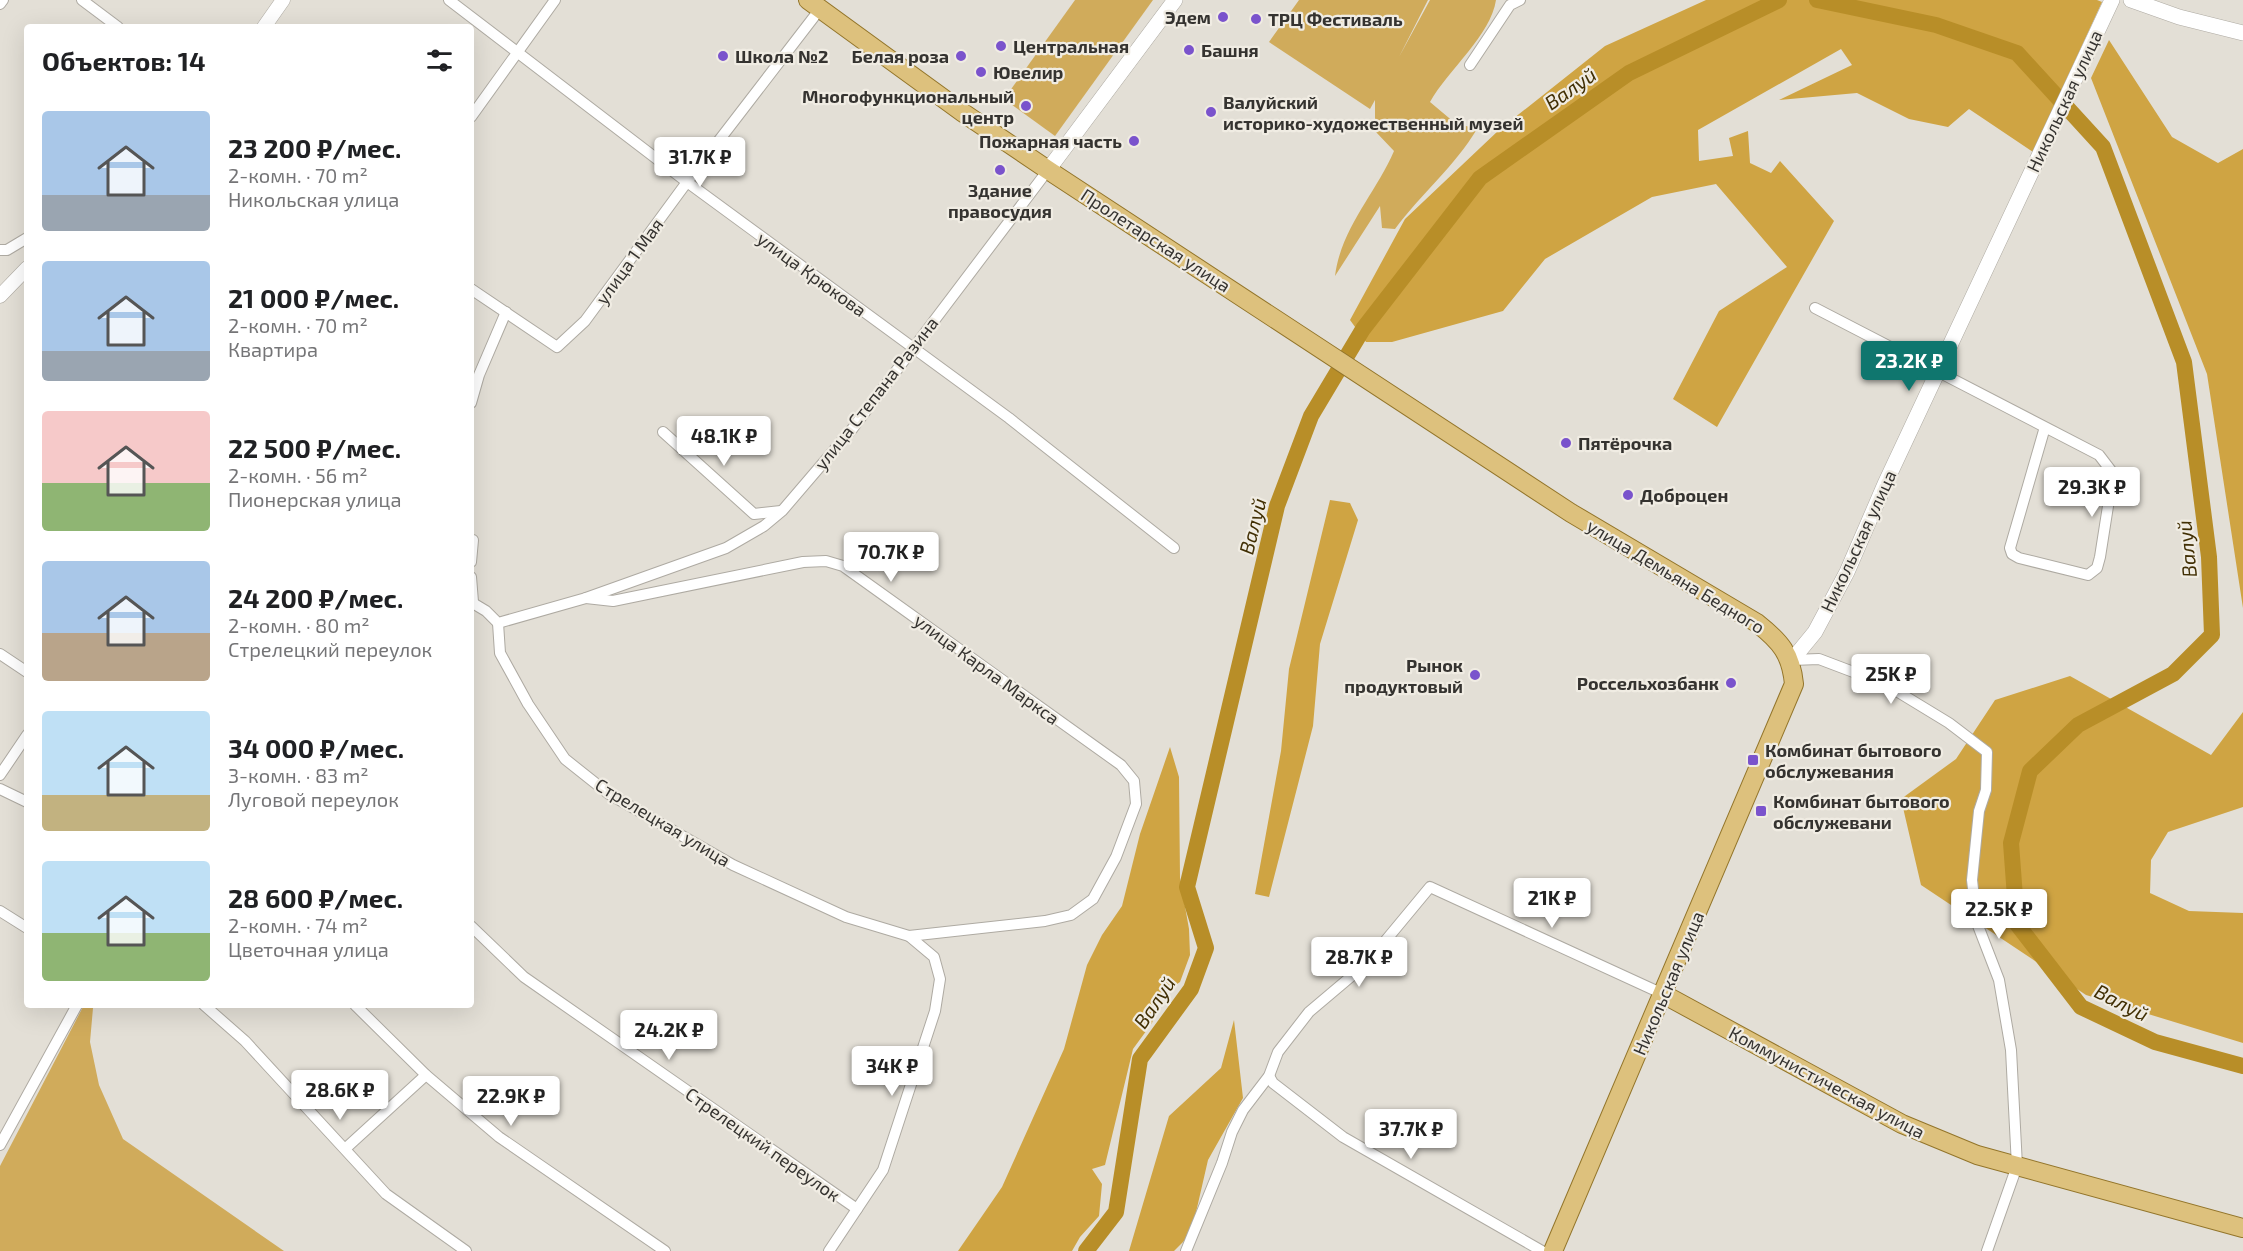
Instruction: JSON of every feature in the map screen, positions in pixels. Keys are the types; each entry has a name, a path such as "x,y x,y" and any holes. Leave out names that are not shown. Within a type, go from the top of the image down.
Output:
{"main road":[{"name":"улица Степана Разина","path":"1048,170 1175,0"},
{"name":"Никольская улица","path":"1553,1251 1794,684 1792,660 1815,632 1848,572 1938,370 2112,0"},
{"path":"2131,0 2179,17 2243,33"},
{"name":"Пролетарская улица","path":"819,3 962,112 1398,399"},
{"name":"улица Демьяна Бедного","path":"1398,399 1571,513 1757,623 1772,634 1792,660"},
{"name":"Коммунистическая улица","path":"1664,994 1902,1124 1977,1155 2243,1228"}],"street":[{"path":"0,4 3,0"},
{"path":"82,0 114,24"},
{"path":"266,24 283,0"},
{"name":"улица Крюкова","path":"449,0 687,182 1009,418 1174,548"},
{"path":"474,113 555,0"},
{"path":"1470,65 1491,29 1510,5 1520,0"},
{"name":"улица 1 Мая","path":"506,312 557,347 585,321 819,3"},
{"name":"улица Степана Разина","path":"498,623 586,598 726,548 764,526 782,511 853,428 1048,170"},
{"path":"0,250 7,250 24,240"},
{"path":"0,296 24,271"},
{"path":"474,291 506,312 479,375 474,392"},
{"path":"1815,308 1938,370 2046,427 2099,455 2112,472 2100,557 2097,568 2088,575 2019,558 2012,554 2010,548 2046,427"},
{"path":"663,432 754,514 782,511"},
{"name":"улица Карла Маркса","path":"586,598 614,601 803,562 826,561 843,566 1121,765 1134,781 1136,804 1116,857 1093,899 1071,915 1045,921 909,936"},
{"path":"474,604 498,623"},
{"name":"Стрелецкая улица","path":"498,623 500,653 528,704 565,759 609,794 733,865 846,917 909,936"},
{"path":"0,654 24,670"},
{"path":"1792,660 1819,659 1885,684 1949,723 1987,752 1986,790 1979,811 1972,872 1977,922 1999,981 2011,1050 2017,1166 1987,1251"},
{"path":"0,775 24,739"},
{"path":"0,789 24,801"},
{"name":"Коммунистическая улица","path":"1269,1076 1278,1052 1309,1012 1367,963 1430,887 1664,994"},
{"path":"0,911 24,926"},
{"name":"Стрелецкий переулок","path":"474,929 524,977 857,1209"},
{"path":"829,1251 883,1170 935,1011 940,979 934,957 909,936"},
{"path":"0,1145 4,1126 75,1008"},
{"path":"207,1008 245,1041 386,1194 466,1251"},
{"path":"358,1008 426,1075 499,1137 665,1251"},
{"path":"346,1148 426,1075"},
{"path":"1186,1251 1222,1164 1232,1132 1243,1110 1269,1076 1273,1083 1343,1137 1542,1251"}],"shaded area":[{"path":"1075,0 1153,0 1055,136 1004,99"},
{"path":"1299,0 1428,0 1399,57 1430,0 1496,0 1486,26 1478,39 1430,102 1455,123 1477,129 1459,155 1395,229 1382,228 1380,206 1335,276 1344,242 1394,151 1375,131 1375,100 1370,109 1269,42"},
{"path":"1706,0 2097,0 2102,2 2033,152 1969,109 1948,127 1909,119 1857,93 1779,100 1852,65 1841,49 1698,130 1699,161 1733,156 1729,138 1748,131 1750,163 1771,173 1780,161 1834,221 1717,427 1673,399 1719,311 1787,267 1716,184 1652,197 1545,259 1503,311 1392,342 1366,342 1350,320 1405,219 1499,130 1605,46"},
{"path":"2109,40 2172,137 2218,163 2243,149 2243,608 2207,374 2091,78"},
{"path":"1330,500 1350,503 1358,520 1320,644 1313,726 1269,897 1255,894 1281,751 1289,669"},
{"path":"2070,676 2211,755 2243,712 2243,807 2168,832 2151,860 2150,893 2189,911 2243,913 2243,1043 2086,995 1921,885 1901,799 1956,759 1995,700"},
{"path":"1170,747 1179,777 1180,878 1189,929 1190,955 1180,982 1161,995 1152,1023 1133,1049 1105,1165 1092,1169 1102,1184 1099,1216 1080,1237 1072,1251 958,1251 1002,1187 1064,1049 1087,965 1102,935 1122,906 1140,834"},
{"path":"82,1008 93,1008 90,1042 99,1085 123,1139 284,1251 0,1251 0,1166"},
{"path":"1234,1020 1243,1098 1208,1160 1191,1234 1174,1251 1129,1251 1169,1116 1221,1068"}],"waterway":[{"name":"Валуй","path":"1086,1251 1116,1212 1140,1059 1191,989 1206,948 1187,887 1277,506 1311,416 1363,329 1480,178 1629,73 1779,0"},
{"name":"Валуй","path":"1817,0 1936,25 2017,53 2103,147 2184,362 2209,557 2212,635 2173,674 2078,725 2030,771 2011,843 2017,924 2081,1007 2155,1042 2243,1066"}],"place":[{"name":"Эдем","path":"1223,17"},
{"name":"ТРЦ Фестиваль","path":"1256,19"},
{"name":"Центральная","path":"1001,46"},
{"name":"Башня","path":"1189,50"},
{"name":"Школа №2","path":"723,56"},
{"name":"Белая роза","path":"961,56"},
{"name":"Ювелир","path":"981,72"},
{"name":"Многофункциональный центр","path":"1026,106"},
{"name":"Валуйский историко-художественный музей","path":"1211,112"},
{"name":"Пожарная часть","path":"1134,141"},
{"name":"Здание правосудия","path":"1000,170"},
{"name":"Пятёрочка","path":"1566,443"},
{"name":"Доброцен","path":"1628,495"},
{"name":"Рынок продуктовый","path":"1475,675"},
{"name":"Россельхозбанк","path":"1731,683"},
{"name":"Комбинат бытового обслужевания","path":"1753,760"},
{"name":"Комбинат бытового обслужевани","path":"1761,811"}]}
